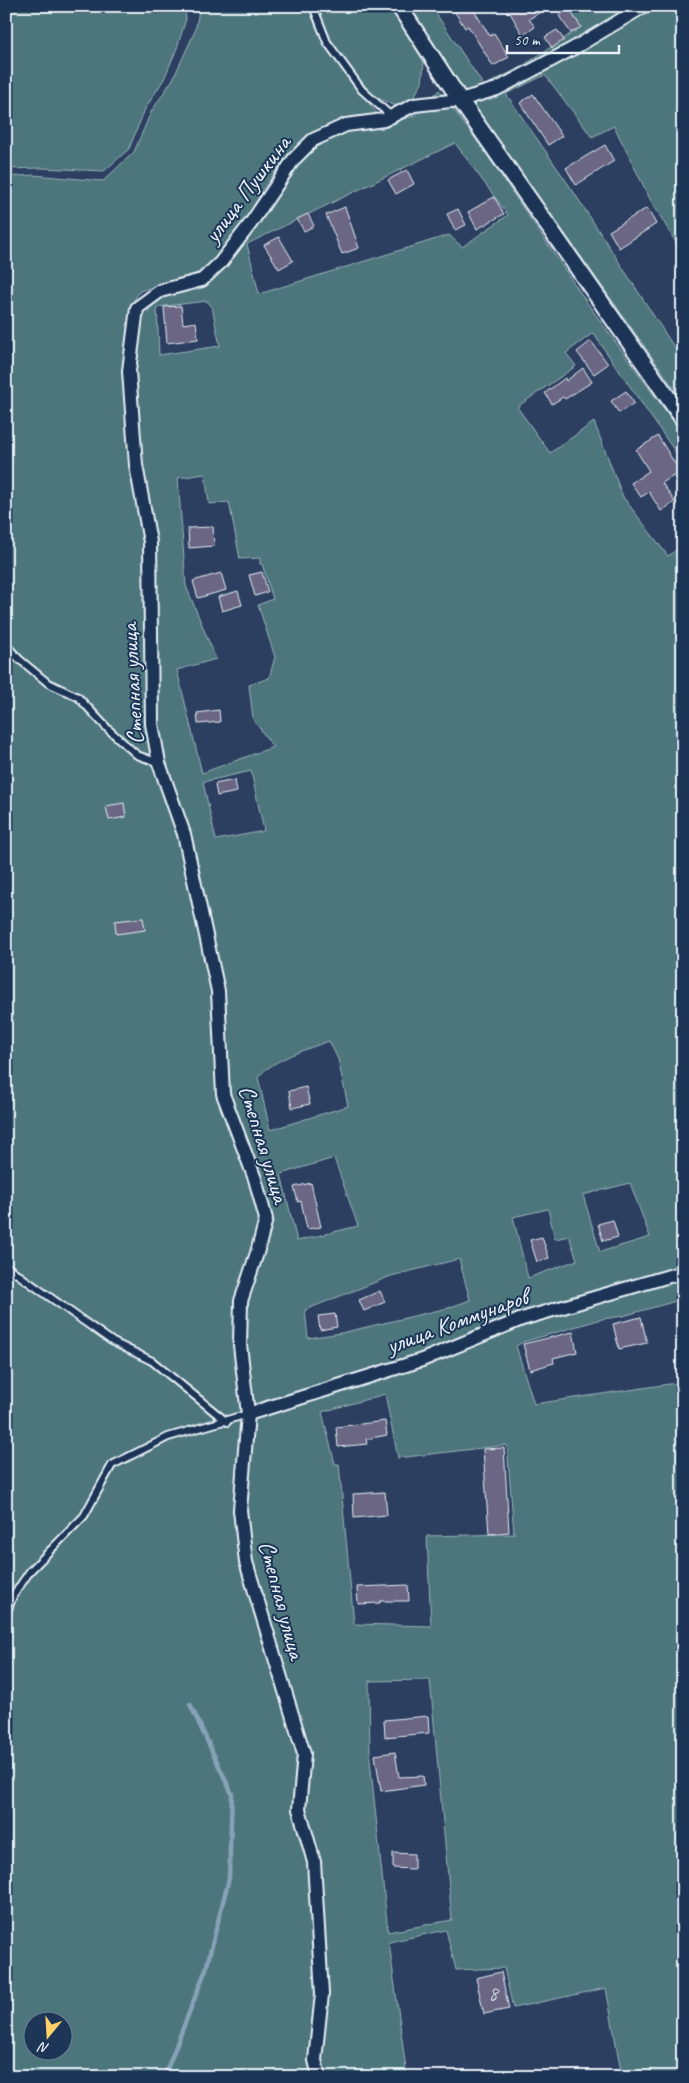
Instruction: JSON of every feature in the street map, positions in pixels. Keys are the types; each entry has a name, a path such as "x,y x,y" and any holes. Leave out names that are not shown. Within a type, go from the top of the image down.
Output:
{"street":[{"path":"399,6 460,100 683,419"},
{"name":"улица Пушкина","path":"137,308 160,291 202,280 222,262 251,223 289,165 313,140 346,125 384,120 414,105 460,100 498,89 574,48 644,6"},
{"name":"Степная улица","path":"137,308 129,371 136,465 150,542 152,724 159,763 184,834 218,990 223,1094 255,1179 266,1218 241,1301 240,1345 248,1414 240,1510 246,1562 304,1754 299,1809 314,1862 322,1994 316,2060 318,2077"},
{"name":"улица Коммунаров","path":"248,1414 422,1360 522,1319 683,1272"}],"lane":[{"path":"313,6 327,42 362,90 391,116"},
{"path":"6,645 19,659 48,683 78,697 108,729 137,755 159,763"},
{"path":"6,1266 113,1342 152,1361 227,1422"},
{"path":"6,1614 13,1596 30,1571 84,1516 112,1465 168,1437 227,1422 248,1414"}],"green space":[{"path":"6,6 185,6 186,19 177,48 164,79 145,109 129,149 104,171 42,168 6,169"},
{"path":"200,6 308,6 324,46 379,116 308,137 283,161 263,189 247,221 215,261 201,272 140,291 131,305 126,346 127,425 134,483 143,528 146,567 146,734 163,795 180,844 212,979 218,1087 246,1139 227,1085 221,975 161,753 156,713 133,370 142,320 152,305 171,293 209,281 284,179 316,144 349,129 385,124 414,116 439,90 483,149 588,304 683,435 683,463 593,333 566,353 576,366 517,407 550,453 594,422 623,497 668,556 683,545 683,1267 574,1296 518,1315 456,1352 563,1311 683,1277 683,1299 623,1316 602,1319 523,1342 516,1346 534,1404 683,1382 683,2077 622,2077 606,1988 513,2008 504,1968 456,1970 446,1930 389,1942 407,2077 6,2077 6,177 33,175 103,181 134,152 151,112 173,79 195,31","holes":["455,143 508,215 462,247 449,235 259,294 247,244","207,301 212,307 220,346 159,355 157,307","205,474 209,504 229,502 240,559 260,558 260,564 262,564 273,599 258,605 275,657 269,678 249,685 253,719 273,747 202,773 177,670 216,659 186,586 178,478","251,771 264,831 216,840 203,782","329,1041 338,1059 348,1106 270,1130 258,1077 265,1070 291,1055","334,1158 358,1226 297,1241 281,1174","630,1183 650,1237 600,1252 583,1195","548,1209 555,1239 569,1236 577,1260 528,1278 513,1217","459,1259 470,1300 448,1308 341,1333 308,1338 305,1310 391,1276","385,1394 398,1458 507,1445 514,1534 427,1536 431,1626 354,1624 339,1464 335,1464 322,1412","430,1680 452,1920 388,1932 370,1760 369,1681"]},
{"path":"316,6 389,6 424,62 422,82 414,97 396,106 373,96 329,40"},
{"path":"410,6 431,6 484,86 521,67 581,27 567,6 636,6 495,87 466,94"},
{"path":"649,6 683,6 683,254 651,201 614,126 592,137 545,75 506,94 573,191 683,361 683,401 472,102"}],"building":[{"path":"451,6 471,6 490,36 494,33 509,57 493,66 468,26 465,28"},
{"path":"506,6 550,6 529,19 535,27 523,35"},
{"path":"569,9 581,27 571,33 559,16"},
{"path":"557,30 564,40 552,48 545,37"},
{"path":"533,94 562,136 548,145 520,103"},
{"path":"605,145 614,161 576,185 566,168"},
{"path":"407,170 414,184 396,194 388,180"},
{"path":"494,197 504,214 477,229 468,212"},
{"path":"345,207 359,248 342,254 326,215"},
{"path":"647,208 656,224 619,248 609,231"},
{"path":"458,209 466,225 455,230 447,214"},
{"path":"308,214 314,226 304,231 297,219"},
{"path":"279,237 293,261 279,269 264,245"},
{"path":"181,306 183,324 196,322 198,339 167,343 164,307"},
{"path":"591,341 608,364 594,374 577,352"},
{"path":"583,368 592,382 565,399 563,397 552,404 545,393 565,378 566,381"},
{"path":"626,391 634,403 619,413 611,401"},
{"path":"658,436 680,472 662,483 675,502 661,511 649,492 641,497 631,483 649,471 636,450"},
{"path":"213,527 214,546 189,548 188,528"},
{"path":"262,572 268,592 255,596 249,575"},
{"path":"221,573 226,590 198,598 193,581"},
{"path":"238,591 242,605 222,611 218,597"},
{"path":"219,710 220,722 198,724 197,713"},
{"path":"235,780 237,792 217,796 215,784"},
{"path":"124,803 126,817 109,820 106,806"},
{"path":"143,918 145,930 116,934 115,921"},
{"path":"306,1087 310,1104 292,1108 289,1091"},
{"path":"311,1183 321,1227 307,1229 301,1201 298,1202 294,1187"},
{"path":"613,1220 618,1237 603,1241 598,1224"},
{"path":"542,1237 549,1258 537,1262 530,1240"},
{"path":"380,1291 385,1302 364,1311 359,1300"},
{"path":"335,1314 337,1327 320,1330 318,1316"},
{"path":"641,1317 647,1343 619,1349 613,1324"},
{"path":"573,1332 577,1352 553,1358 554,1363 530,1370 523,1344"},
{"path":"385,1421 387,1435 366,1439 367,1444 338,1447 336,1427"},
{"path":"504,1448 509,1532 489,1534 483,1449"},
{"path":"385,1492 387,1515 354,1518 353,1494"},
{"path":"408,1585 409,1601 380,1601 380,1603 358,1604 357,1587"},
{"path":"428,1716 429,1733 385,1737 384,1720"},
{"path":"395,1752 399,1777 423,1776 424,1785 381,1791 375,1755"},
{"path":"393,1853 414,1854 414,1869 393,1868"},
{"path":"501,1972 509,2009 484,2014 476,1978"}],"waterway":[{"path":"164,2077 206,1969 229,1878 232,1794 190,1704"}]}
